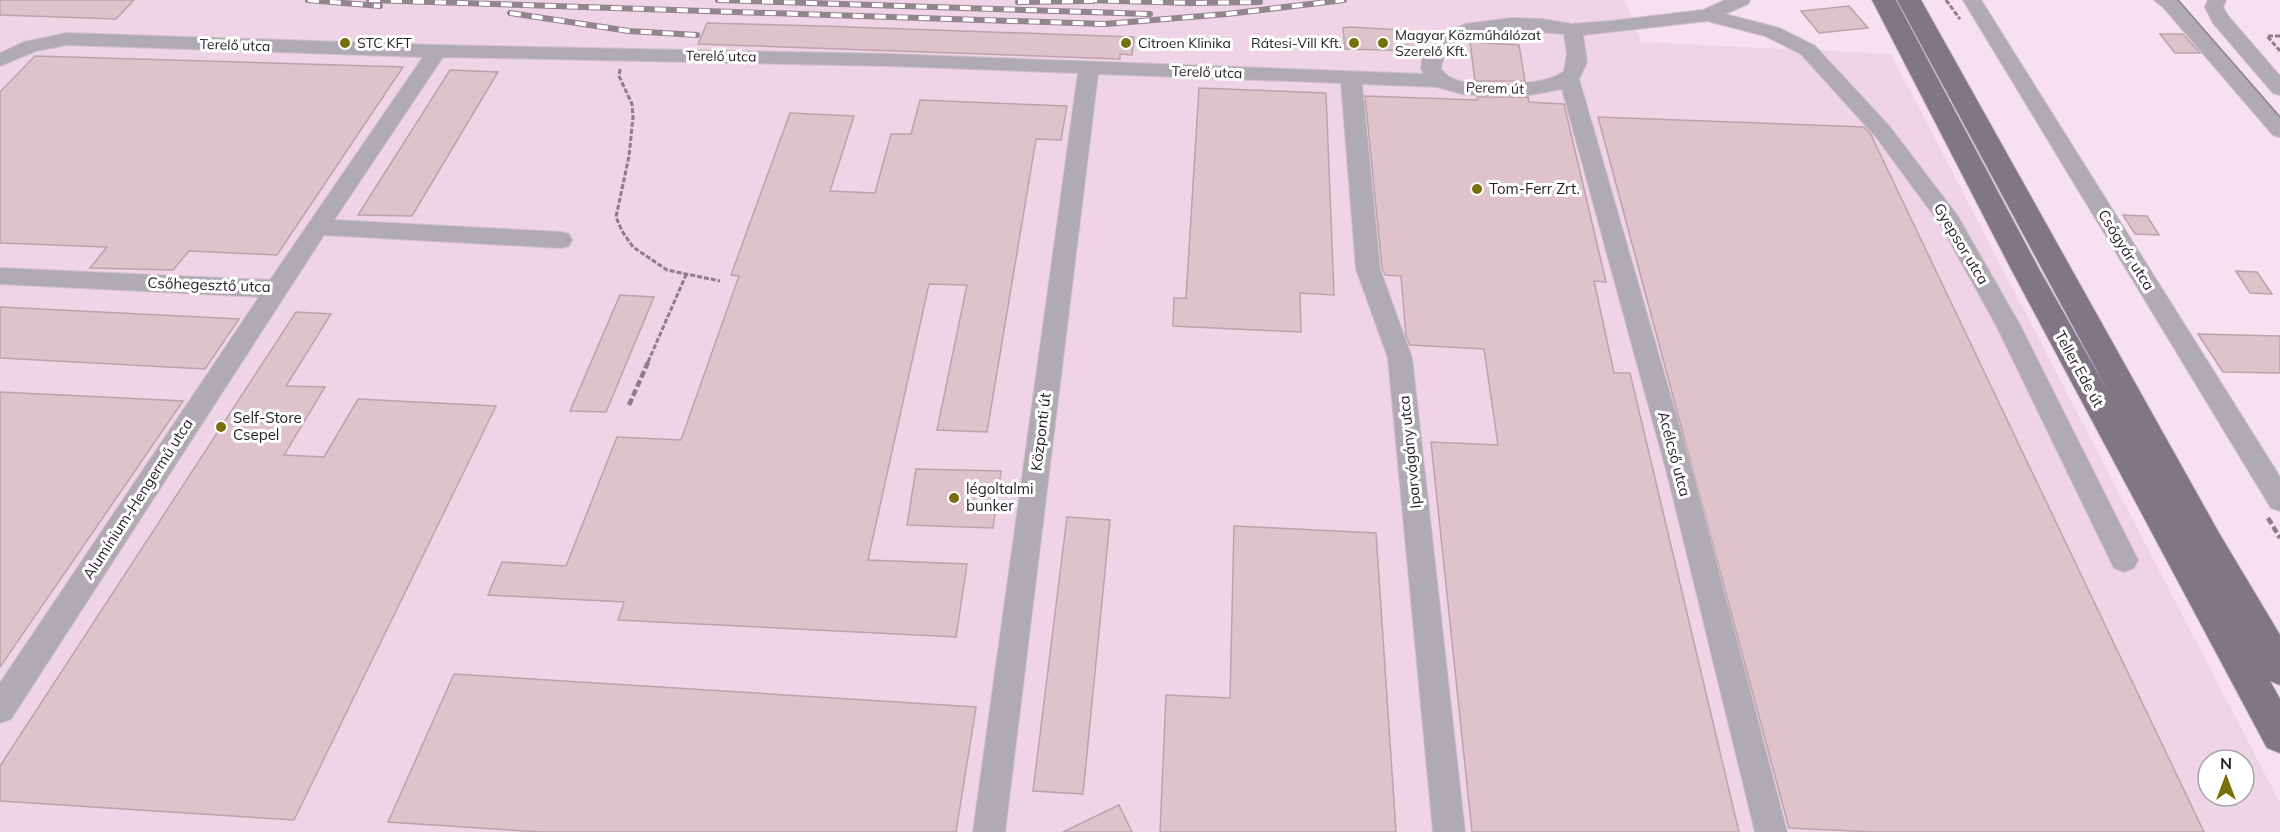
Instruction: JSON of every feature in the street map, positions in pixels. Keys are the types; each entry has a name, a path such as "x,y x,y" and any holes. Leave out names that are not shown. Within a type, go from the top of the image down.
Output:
{"main road":[{"name":"Teller Ede út","path":"1884,0 2025,269 2280,735"},
{"name":"Teller Ede út","path":"1909,0 2207,543 2280,668"}],"street":[{"path":"1441,81 1431,69 1432,59 1449,39 1465,30 1511,24 1542,25 1572,30 1707,15 1741,0"},
{"name":"Csőgyár utca","path":"1972,0 2280,501"},
{"path":"2163,0 2170,3 2280,130"},
{"path":"2217,0 2214,7 2220,19 2280,89"},
{"name":"Gyepsor utca","path":"1707,15 1772,32 1808,50 1883,132 1949,220 2008,325 2124,560"},
{"path":"1569,79 1574,72 1578,55 1572,30"},
{"name":"Terelő utca","path":"2,58 31,45 67,39 437,51 621,53 1441,81"},
{"name":"Csőhegesztő utca","path":"0,276 276,289 437,51"},
{"name":"Központi út","path":"989,832 1089,68"},
{"name":"Iparvágány utca","path":"1351,77 1368,269 1400,358 1449,832"},
{"name":"Perem út","path":"1441,81 1453,86 1529,89 1554,86 1569,79"},
{"name":"Acélcső utca","path":"1569,79 1681,477 1771,832"},
{"path":"318,227 561,240"},
{"name":"Alumínium-Hengermű utca","path":"0,709 276,289"}],"path":[{"path":"2280,36 2267,36 2280,51"},
{"path":"621,53 619,76 632,105 633,117 629,156 616,217 622,231 633,247 668,270 720,281"},
{"path":"629,405 686,275"}],"shaded area":[{"path":"0,0 1625,0 1641,42 1891,54 2251,748 2196,748 2196,808 2256,808 2256,757 2280,803 2280,832 0,832"}],"building":[{"path":"0,0 134,0 116,19 0,15"},
{"path":"1849,6 1868,28 1819,33 1801,11"},
{"path":"707,23 1134,37 1132,55 1120,54 1120,59 698,44"},
{"name":"Magyar Közműhálózat Szerelő Kft.","path":"1343,28 1419,31 1422,51 1345,49"},
{"path":"2160,34 2183,34 2200,53 2175,53"},
{"path":"1470,42 1519,45 1525,81 1475,81"},
{"path":"35,56 403,67 277,255 189,251 173,270 90,268 107,247 0,243 0,92"},
{"path":"450,70 498,72 412,216 358,215"},
{"path":"1199,88 1326,93 1334,295 1300,293 1301,332 1173,326 1174,298 1186,298"},
{"path":"1365,96 1477,100 1477,97 1528,97 1529,102 1564,104 1606,282 1594,281 1614,373 1630,373 1739,832 1472,832 1431,442 1498,445 1484,349 1410,345 1406,336 1401,276 1385,275 1382,268"},
{"path":"920,100 1067,106 1061,140 1036,139 987,432 937,430 967,285 929,284 868,560 967,564 956,637 618,620 624,602 488,595 502,562 566,566 617,437 681,440 739,276 731,275 790,113 854,116 830,191 875,193 891,134 911,134"},
{"path":"1598,117 1864,127 1871,135 2204,832 1873,832 1789,828"},
{"path":"2123,215 2147,216 2159,235 2135,234"},
{"path":"2236,271 2257,272 2272,294 2250,293"},
{"path":"620,295 654,297 606,412 570,411"},
{"path":"0,307 239,319 205,369 0,358"},
{"path":"296,312 331,314 286,386 325,387 284,455 324,457 358,399 496,406 294,820 0,801 0,766"},
{"path":"2198,334 2280,336 2280,373 2223,372"},
{"path":"0,392 183,401 0,667"},
{"name":"légoltalmi bunker","path":"916,469 1001,471 993,528 907,525"},
{"path":"1067,517 1110,520 1083,794 1033,791"},
{"path":"1234,526 1376,533 1396,832 1160,832 1166,695 1230,698"},
{"path":"454,674 976,707 956,832 540,832 388,822"},
{"path":"1119,805 1132,832 1063,832"}],"tram line":[{"path":"2178,0 2280,117"}],"railway":[{"path":"308,0 380,6"},
{"path":"369,0 1105,24 1227,14 1344,0"},
{"path":"718,0 1150,14"},
{"path":"1086,0 1190,3 1260,2"},
{"path":"1018,2 1093,1"},
{"path":"510,13 629,31 697,35"}],"place":[{"name":"STC KFT","path":"345,43"},
{"name":"Citroen Klinika","path":"1126,43"},
{"name":"Rátesi-Vill Kft.","path":"1354,43"},
{"name":"Magyar Közműhálózat Szerelő Kft.","path":"1383,43"},
{"name":"Tom-Ferr Zrt.","path":"1477,189"},
{"name":"Self-Store Csepel","path":"221,427"},
{"name":"légoltalmi bunker","path":"954,498"}]}
